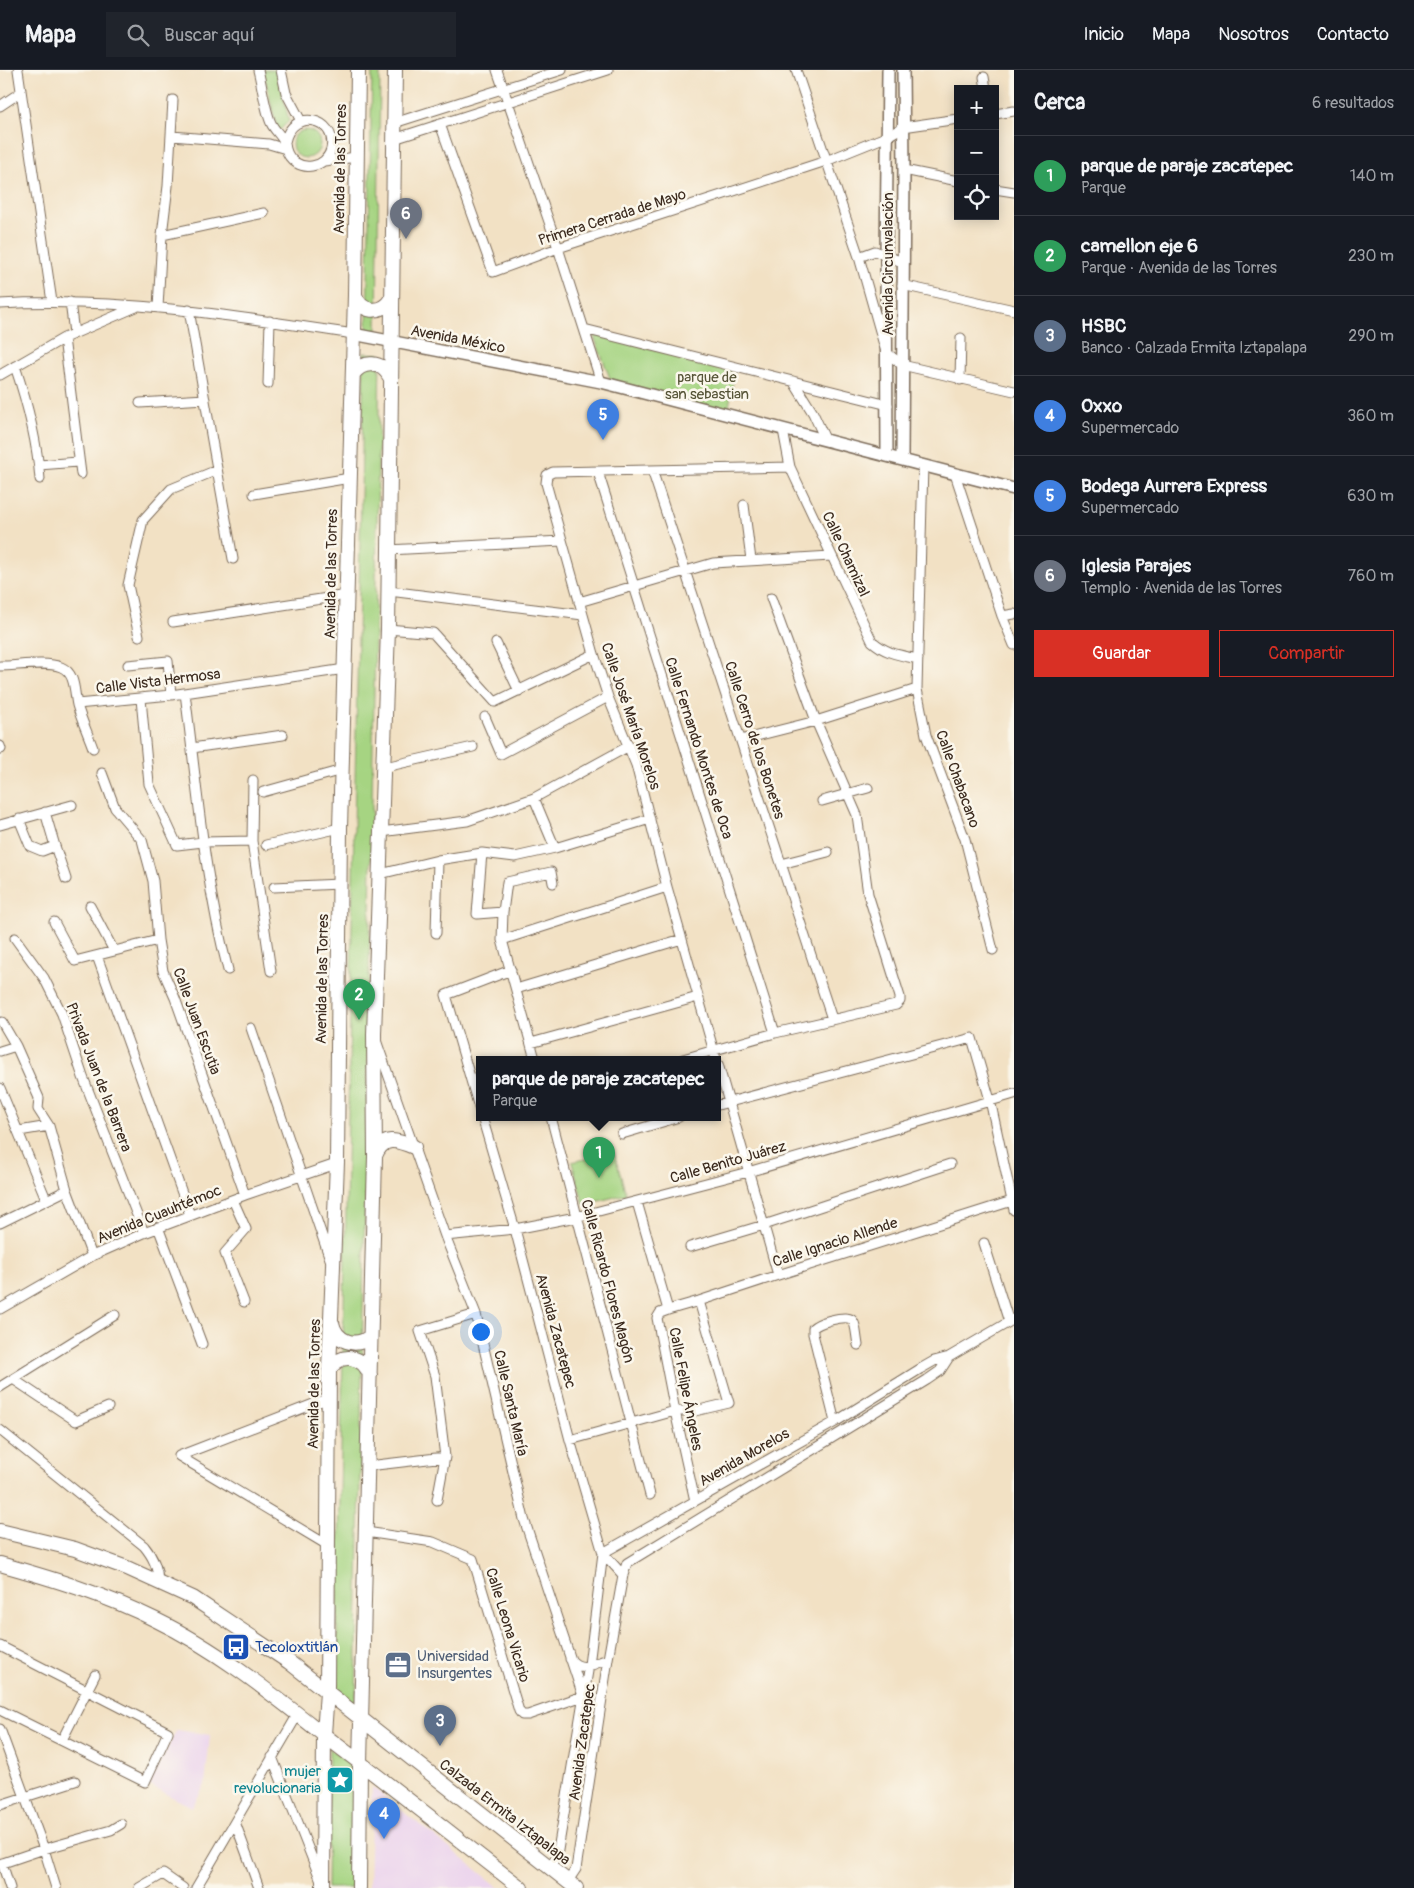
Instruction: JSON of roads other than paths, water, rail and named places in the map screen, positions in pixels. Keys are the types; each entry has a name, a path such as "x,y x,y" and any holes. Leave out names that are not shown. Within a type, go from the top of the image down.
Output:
{"main road":[{"name":"Avenida de las Torres","path":"323,1887 324,1734 327,1692 329,1546 329,1370 336,1164 340,828 348,595 358,70"},
{"path":"359,1888 360,1762 375,1156 374,1034 389,591 390,341 395,70"},
{"path":"355,295 363,307 372,310 381,309 391,299"},
{"path":"353,374 359,367 374,364 382,367 390,378"},
{"path":"375,1156 383,1144 393,1140 403,1141 414,1147"},
{"path":"331,1322 338,1336 346,1342 362,1342 370,1337"},
{"path":"329,1370 336,1362 350,1357 356,1358 365,1365 370,1375"},
{"name":"Calzada Ermita Iztapalapa","path":"0,1531 75,1549 158,1581 193,1598 227,1619 289,1662 572,1885"},
{"path":"0,1564 63,1582 119,1602 158,1620 242,1672 521,1888"}],"street":[{"path":"18,70 52,302"},
{"path":"258,70 271,123 290,158 299,165 314,166 324,161 357,157"},
{"path":"281,70 286,93 301,121"},
{"path":"497,70 558,248 601,382"},
{"path":"394,123 562,70"},
{"path":"394,139 508,104 608,70"},
{"path":"796,70 859,257 886,352 902,365 1014,391"},
{"name":"Avenida Circunvalación","path":"887,455 886,257 888,70"},
{"name":"Avenida Circunvalación","path":"902,459 903,70"},
{"path":"984,77 985,85"},
{"path":"0,106 21,92"},
{"path":"158,308 162,235 172,136 173,100"},
{"path":"999,113 1014,111"},
{"path":"285,146 290,129 301,121 315,121 326,129 332,142 331,149 324,161"},
{"path":"903,127 954,121"},
{"name":"Primera Cerrada de Mayo","path":"440,124 493,272 558,248 826,160 888,136 903,127"},
{"path":"172,136 285,146"},
{"path":"904,170 954,180"},
{"path":"999,190 1014,192"},
{"path":"162,235 264,213"},
{"path":"859,257 875,251 902,262"},
{"path":"902,285 1014,310"},
{"path":"70,302 74,334"},
{"name":"Avenida México","path":"0,304 70,302 189,310 353,334 601,382 1014,489"},
{"path":"0,375 64,338 138,306"},
{"path":"189,310 233,559"},
{"path":"268,384 270,321"},
{"path":"584,329 888,405"},
{"path":"64,338 81,474"},
{"path":"960,380 962,338"},
{"path":"15,366 24,395 39,465 40,479"},
{"path":"793,381 825,439"},
{"path":"140,403 205,399"},
{"name":"Calle Chamizal","path":"783,430 790,467 872,641 882,650 889,653 918,659"},
{"path":"39,465 78,462"},
{"name":"Calle Chabacano","path":"923,466 917,689 926,736 965,839 993,950"},
{"path":"598,472 790,467"},
{"path":"139,636 128,585 143,520 171,489 217,470"},
{"name":"Calle Cerro de los Bonetes","path":"652,470 832,1019"},
{"name":"Calle José María Morelos","path":"598,472 553,472 547,476 546,483 594,654 608,697 636,765 667,887 715,1055"},
{"name":"Calle Fernando Montes de Oca","path":"598,472 775,1033"},
{"path":"955,474 1002,616 1014,645"},
{"path":"254,494 350,478"},
{"path":"744,505 751,560"},
{"path":"388,550 562,540"},
{"path":"579,602 713,563 831,556"},
{"path":"389,591 583,615"},
{"path":"173,622 348,595"},
{"path":"715,1055 775,1033 896,1005 900,1001 868,894 857,815 816,721 771,598"},
{"path":"1002,616 1014,614"},
{"path":"388,629 433,633 495,702 594,654"},
{"path":"496,642 520,691"},
{"path":"128,665 168,661 171,695"},
{"name":"Calle Vista Hermosa","path":"0,666 50,664 63,668 69,673 74,686 77,704 185,694 345,669"},
{"path":"740,740 816,721 917,689"},
{"path":"185,694 203,842 216,925 228,970"},
{"path":"485,717 501,754 608,697"},
{"path":"141,699 149,784 176,845 203,842 252,841"},
{"path":"77,704 93,748"},
{"path":"192,748 283,735"},
{"path":"382,832 467,821 534,798 629,746"},
{"path":"384,767 473,747"},
{"path":"263,792 342,770"},
{"name":"Calle Juan Escutia","path":"102,773 115,808 142,840 153,881 158,940 163,971 175,998 245,1195"},
{"path":"252,780 252,841 271,971"},
{"path":"822,801 868,788"},
{"path":"534,798 555,848"},
{"path":"0,825 72,806"},
{"path":"45,812 66,879"},
{"path":"19,819 30,846 42,851 55,846"},
{"path":"380,874 438,860 482,853 515,857 555,848 650,819"},
{"path":"266,845 340,828"},
{"path":"781,864 828,852"},
{"path":"482,853 477,914 502,912"},
{"path":"436,933 438,860"},
{"path":"534,1056 502,940 502,912 507,882 551,872 553,883"},
{"path":"274,887 340,884"},
{"path":"502,940 667,887"},
{"path":"90,906 114,951"},
{"path":"54,922 75,961 158,940"},
{"name":"Privada Juan de la Barrera","path":"15,938 44,978 62,1014 83,1077 144,1233"},
{"path":"516,989 682,939"},
{"path":"97,956 190,1216"},
{"path":"476,1097 446,995 511,970"},
{"path":"531,1043 698,997"},
{"path":"2,1022 16,1046 39,1098 38,1109 49,1126 67,1190 92,1256"},
{"path":"252,1028 332,1264"},
{"name":"Calle Santa María","path":"374,1034 476,1314 524,1519 583,1696"},
{"path":"721,1104 972,1038 990,1100 1013,1205"},
{"path":"0,1051 16,1046"},
{"path":"721,1075 778,1275"},
{"path":"0,1088 46,1199"},
{"name":"Calle Benito Juárez","path":"446,1236 515,1229 576,1217 636,1202 748,1172 1014,1094"},
{"name":"Avenida Zacatepec","path":"483,1121 515,1229 570,1440 603,1553 589,1665 557,1856 549,1867"},
{"name":"Calle Ricardo Flores Magón","path":"551,1121 650,1495"},
{"path":"622,1134 666,1121"},
{"path":"19,1131 49,1126"},
{"name":"Avenida Cuauhtémoc","path":"0,1309 92,1256 144,1233 245,1195 336,1164"},
{"path":"690,1247 764,1225 950,1164"},
{"path":"0,1223 67,1190"},
{"path":"233,1200 246,1230 225,1253 244,1302"},
{"name":"Calle Felipe Ángeles","path":"636,1202 668,1310 660,1313 658,1318 675,1411 695,1501"},
{"name":"Calle Ignacio Allende","path":"668,1310 1013,1205"},
{"path":"158,1227 202,1344"},
{"path":"984,1244 1011,1320"},
{"path":"570,1440 675,1411 694,1411 729,1403 699,1302"},
{"path":"437,1500 445,1457 435,1376 420,1331 476,1314"},
{"path":"0,1387 115,1315"},
{"path":"835,1422 814,1328 817,1324 846,1316 851,1318 854,1323 858,1345"},
{"name":"Avenida Morelos","path":"603,1553 835,1422 897,1382 934,1361 949,1357 1011,1320"},
{"name":"Avenida Morelos","path":"623,1575 627,1563 940,1371 949,1357"},
{"path":"13,1379 76,1421 108,1407"},
{"path":"897,1382 904,1394"},
{"path":"329,1398 179,1456 329,1546"},
{"path":"0,1430 144,1546 158,1570 158,1581"},
{"path":"368,1466 445,1457"},
{"name":"Calle Leona Vicario","path":"366,1532 433,1542 473,1559 519,1711 522,1715 528,1715 583,1696"},
{"name":"Avenida Zacatepec","path":"572,1885 623,1575 603,1553"},
{"path":"0,1646 168,1732 145,1782 0,1710"},
{"path":"569,1658 580,1667 608,1659"},
{"path":"62,1740 95,1676"},
{"path":"196,1888 298,1714"},
{"path":"0,1729 44,1849 56,1888"},
{"path":"272,1757 323,1887"},
{"path":"0,1805 75,1781"},
{"path":"235,1822 259,1888"},
{"path":"10,1888 1,1863 111,1830 122,1824"},
{"path":"139,1888 163,1874 183,1888"}],"place":[{"name":"Iglesia Parajes","path":"406,239"},
{"name":"Bodega Aurrera Express","path":"603,440"},
{"name":"camellon eje 6","path":"359,1020"},
{"name":"parque de paraje zacatepec","path":"599,1178"},
{"name":"Tecoloxtitlán","path":"236,1647"},
{"name":"Universidad Insurgentes","path":"398,1665"},
{"name":"HSBC","path":"440,1746"},
{"name":"mujer revolucionaria","path":"340,1780"},
{"name":"Oxxo","path":"384,1839"}],"park label":[{"name":"parque de san sebastian","path":"707,386"}]}
